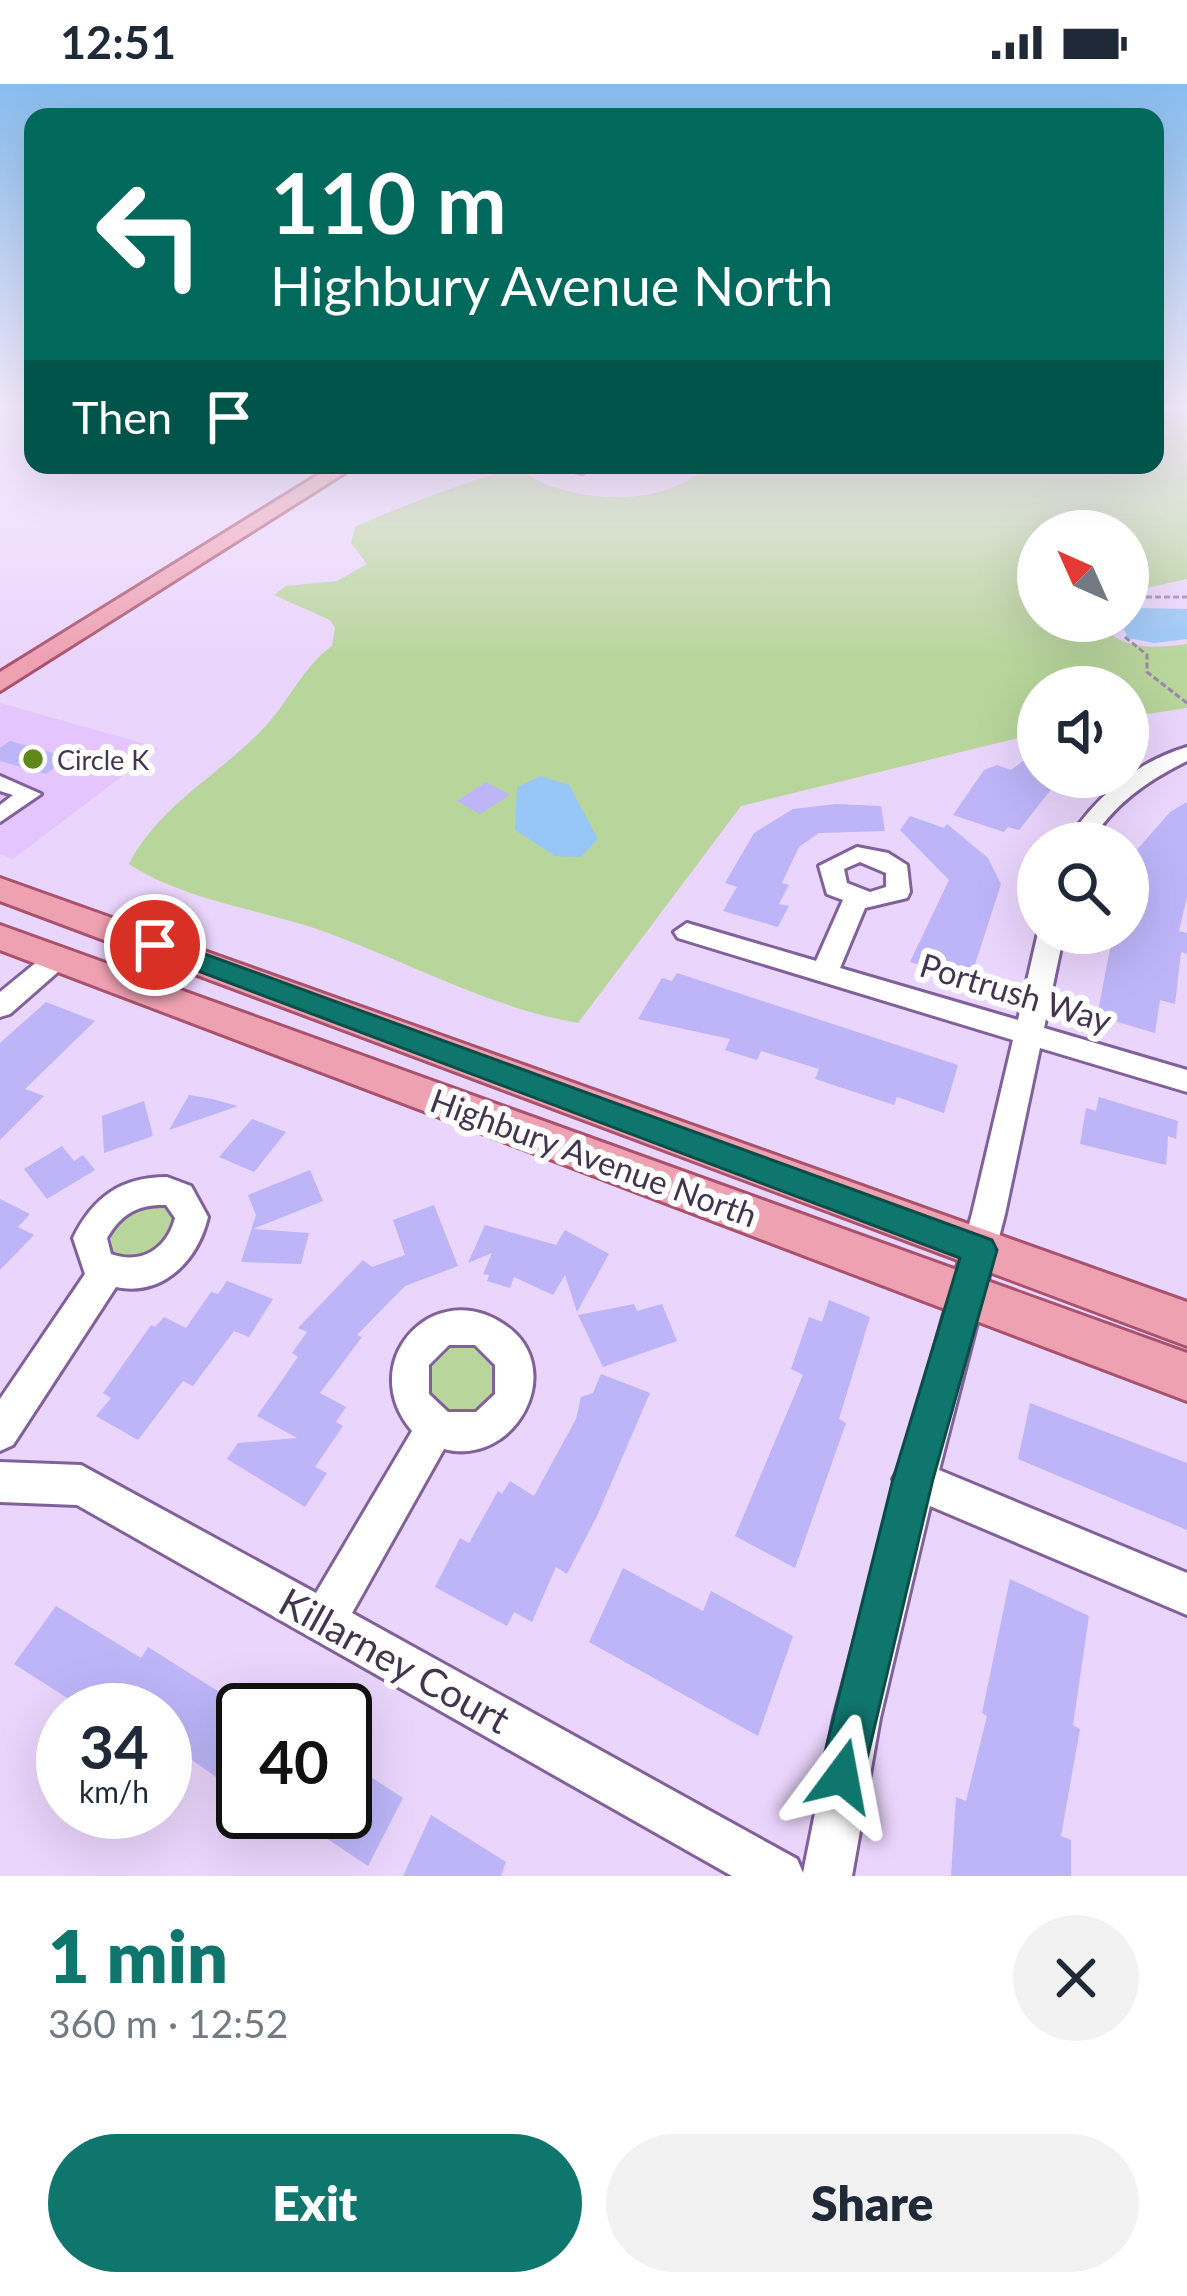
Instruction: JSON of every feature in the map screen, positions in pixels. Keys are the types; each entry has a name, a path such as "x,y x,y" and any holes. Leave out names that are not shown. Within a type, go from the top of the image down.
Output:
{"main road":[{"path":"0,683 301,494"},
{"name":"Highbury Avenue North","path":"0,889 974,1272 1187,1377"},
{"name":"Highbury Avenue North","path":"0,938 974,1272 1187,1324"}],"street":[{"path":"1090,822 1117,791 1187,753"},
{"path":"0,814 30,794 4,788"},
{"path":"825,971 856,899"},
{"name":"Portrush Way","path":"687,932 1187,1081"},
{"path":"827,1876 842,1776 913,1479 974,1272 1047,954"},
{"path":"0,1007 58,958"},
{"path":"0,1432 107,1271"},
{"path":"324,1620 435,1428"},
{"path":"913,1479 1187,1594"},
{"name":"Killarney Court","path":"0,1482 81,1485 780,1876"}],"path":[{"path":"1149,597 1187,597"},
{"path":"1131,642 1147,655 1147,672 1187,703"}],"shaded area":[{"path":"0,703 159,748 13,859 0,854"}],"green space":[{"path":"441,494 1187,494 1187,579 1149,587 1149,510 1017,510 1017,642 1187,644 1187,708 1149,714 1149,666 1017,666 1017,738 741,806 578,1023 482,996 328,933 175,887 129,864 156,826 261,731 312,664 332,646 335,628 330,620 274,595 286,586 337,581 367,564 351,543 355,527"},
{"path":"157,1203 173,1211 173,1238 143,1259 113,1254 110,1228 125,1211"},
{"path":"463,1343 488,1354 499,1379 488,1404 463,1415 438,1404 427,1379 438,1354"}],"water":[{"path":"1149,608 1187,609 1187,639 1149,642"},
{"path":"541,776 569,785 598,839 581,857 555,856 515,830 517,787"}],"building":[{"name":"Circle K","path":"10,741 68,757 46,774 0,761 0,748"},
{"path":"997,765 1011,770 1017,766 1017,798 1044,798 1025,822 1017,822 1017,829 1008,827 1004,832 953,815 984,770"},
{"path":"486,782 510,795 480,814 457,801"},
{"path":"1187,802 1187,897 1179,931 1187,933 1187,954 1181,952 1175,1004 1160,1000 1155,1033 1097,1016 1109,954 1149,954 1149,836 1170,812"},
{"path":"881,806 885,831 819,833 799,847 782,883 789,885 779,904 789,906 778,927 723,911 737,887 725,883 754,833 793,809"},
{"path":"910,816 944,828 947,824 988,858 1001,884 970,980 910,962 949,880 900,830"},
{"path":"677,973 958,1065 944,1113 897,1097 894,1105 815,1079 819,1069 761,1051 757,1060 725,1050 730,1039 638,1019 662,978 672,981"},
{"path":"46,1002 95,1021 25,1089 44,1096 0,1140 0,1043"},
{"path":"189,1095 212,1099 238,1106 169,1130"},
{"path":"1099,1097 1178,1121 1176,1139 1168,1136 1166,1165 1080,1144 1086,1108 1096,1111"},
{"path":"144,1101 153,1136 104,1153 102,1116"},
{"path":"252,1119 286,1132 254,1172 219,1157"},
{"path":"62,1146 74,1161 83,1155 95,1170 47,1199 24,1169"},
{"path":"310,1170 323,1201 253,1229 309,1233 301,1264 241,1262 256,1215 248,1195"},
{"path":"0,1199 30,1214 18,1227 34,1235 0,1270"},
{"path":"434,1205 458,1266 405,1286 357,1335 362,1337 320,1393 346,1407 336,1422 343,1426 315,1467 327,1473 305,1507 227,1459 238,1443 297,1438 257,1416 298,1357 292,1353 307,1332 298,1328 363,1260 372,1267 405,1255 393,1220"},
{"path":"485,1225 556,1245 565,1230 609,1254 577,1312 565,1275 553,1295 514,1277 510,1288 487,1281 489,1275 483,1274 492,1253 468,1263"},
{"path":"227,1281 273,1299 249,1337 234,1331 193,1386 183,1381 138,1440 96,1416 111,1398 103,1393 151,1325 155,1327 164,1317 186,1328 211,1292 218,1294"},
{"path":"829,1300 870,1317 839,1419 846,1423 795,1568 735,1536 803,1375 791,1369 809,1317 822,1322"},
{"path":"634,1304 637,1311 662,1304 677,1341 603,1367 578,1315"},
{"path":"601,1374 650,1393 597,1516 567,1574 556,1567 532,1622 514,1612 507,1626 435,1587 460,1538 469,1543 498,1491 502,1494 510,1481 534,1496 576,1419 581,1397 593,1393"},
{"path":"1030,1403 1187,1463 1187,1530 1018,1459"},
{"path":"623,1568 703,1611 711,1591 793,1636 758,1736 589,1642"},
{"path":"1010,1579 1089,1616 1073,1725 1080,1729 1061,1836 1071,1840 1071,1876 951,1876 956,1797 966,1801 987,1716 982,1713"},
{"path":"56,1606 141,1658 148,1647 216,1690 216,1777 192,1760 192,1683 44,1683 14,1664"},
{"path":"372,1778 403,1798 368,1866 328,1839 372,1839"},
{"path":"431,1815 506,1862 501,1876 403,1876"}],"place":[{"name":"Circle K","path":"33,759"}],"route":[{"path":"155,945 980,1250 913,1479 842,1776"}]}
